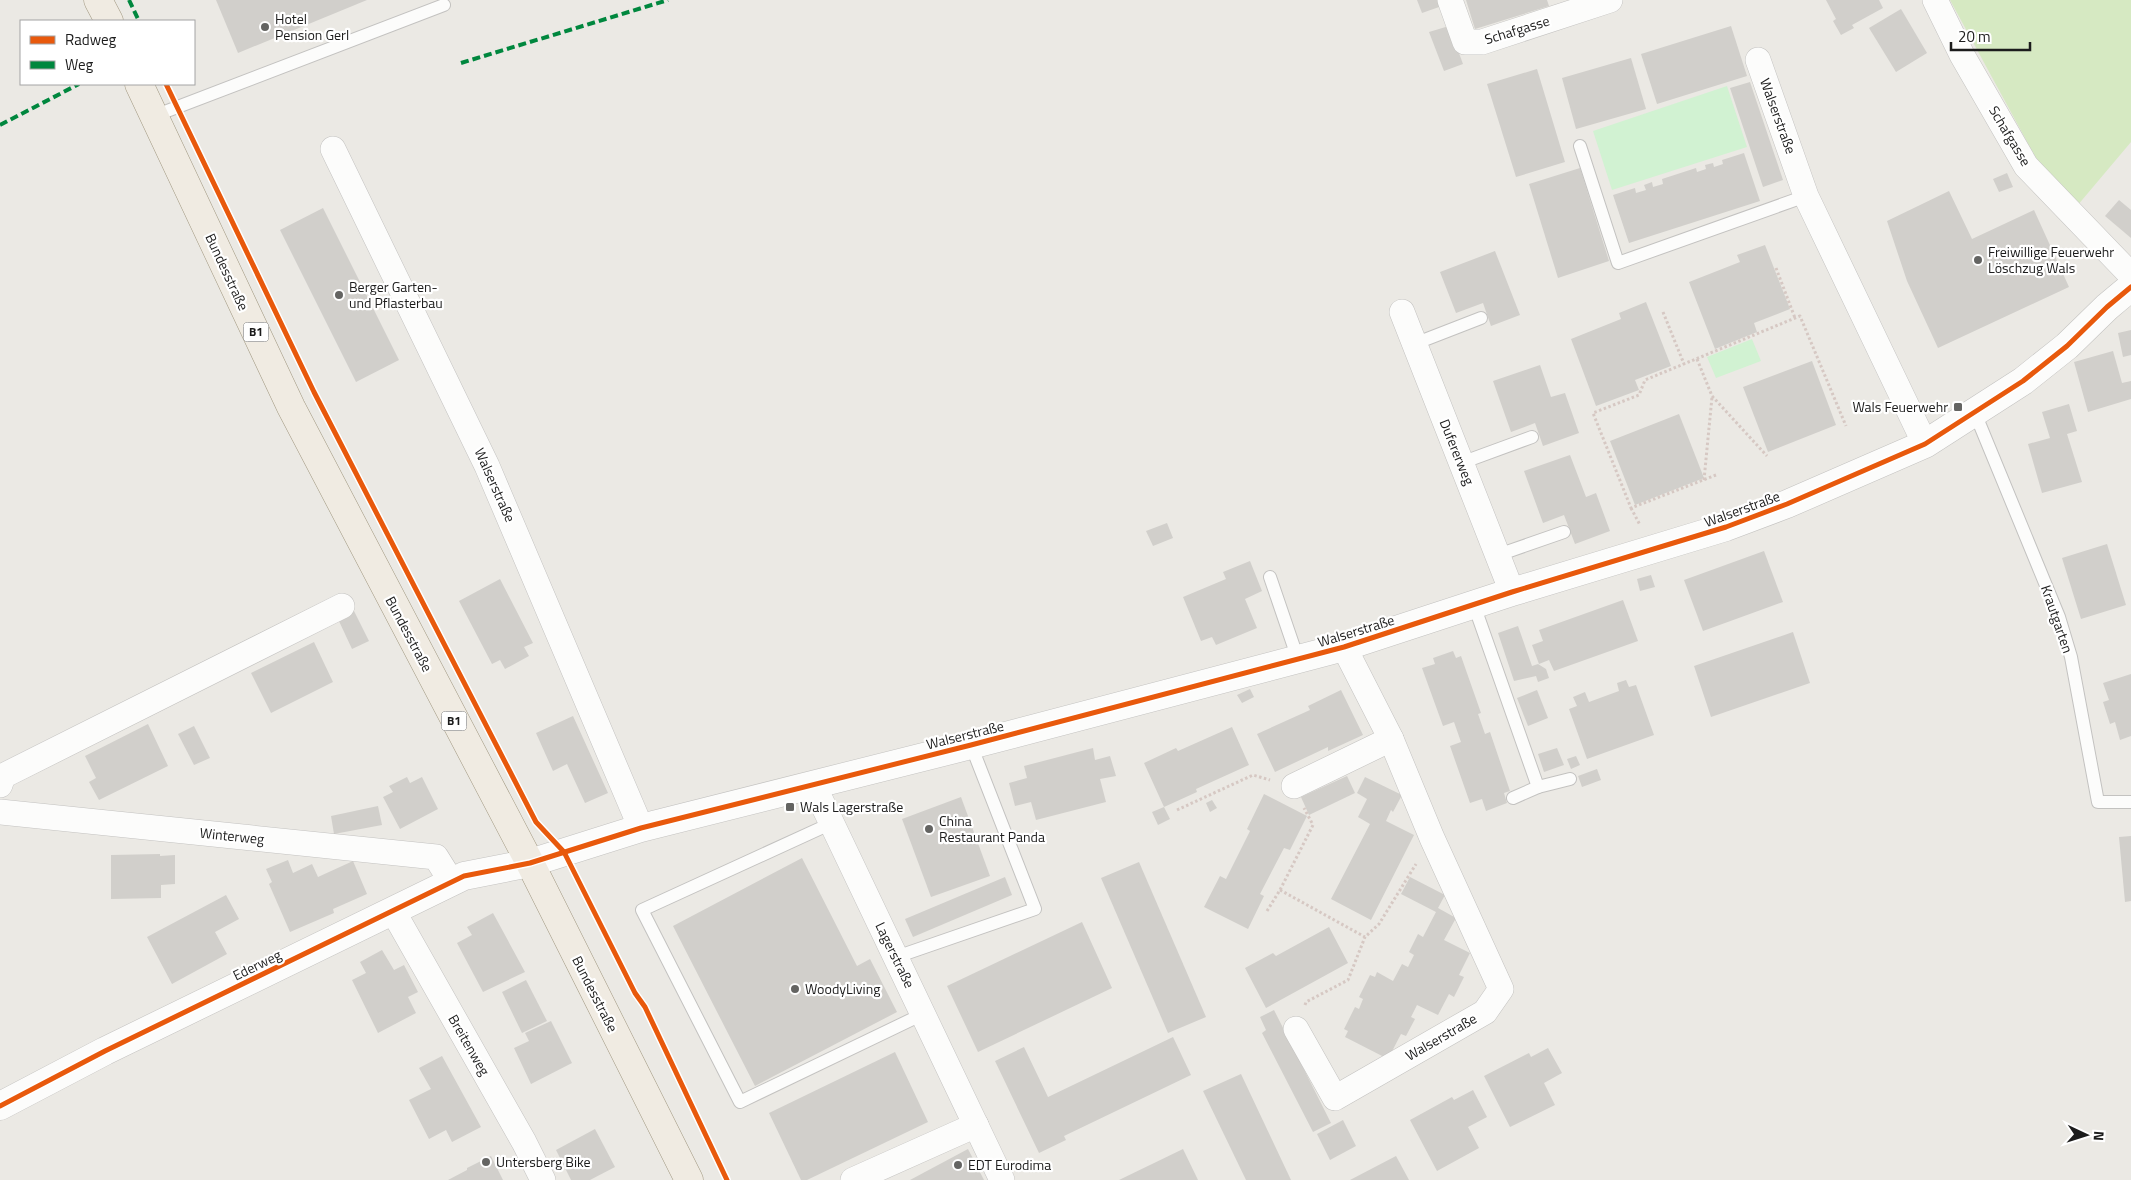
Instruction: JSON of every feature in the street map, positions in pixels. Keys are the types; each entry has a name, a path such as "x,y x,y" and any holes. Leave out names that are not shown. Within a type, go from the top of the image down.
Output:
{"main road":[{"path":"98,0 108,20"},
{"name":"Bundesstraße","path":"139,85 291,406 530,863 689,1180"}],"street":[{"name":"Schafgasse","path":"1450,0 1465,42 1482,42 1610,0"},
{"name":"Schafgasse","path":"1935,0 1962,55 2026,166 2131,275"},
{"name":"Walserstraße","path":"1758,60 1806,196 1926,444"},
{"name":"Walserstraße","path":"333,149 487,466 641,828"},
{"name":"Walserstraße","path":"530,863 641,828 970,745 1344,647 1512,592 1726,527 1787,504 1926,444 2023,381 2060,352 2107,307 2131,288"},
{"name":"Dufererweg","path":"1402,312 1512,592"},
{"path":"0,785 3,776 342,606"},
{"name":"Walserstraße","path":"1296,1030 1335,1098 1485,1012 1501,989 1432,838 1391,739 1344,647"},
{"path":"1294,786 1391,739"},
{"name":"Lagerstraße","path":"813,784 1002,1180"},
{"name":"Winterweg","path":"0,812 436,857 451,881"},
{"name":"Ederweg","path":"0,1106 105,1051 451,881 464,876 530,863"},
{"name":"Breitenweg","path":"393,911 524,1142 543,1180"},
{"path":"853,1180 976,1126"}],"lane":[{"path":"154,116 444,5"},
{"path":"1580,146 1618,263 1806,196"},
{"path":"1414,344 1481,318"},
{"name":"Krautgarten","path":"1975,413 2059,617 2071,657 2098,802 2131,802"},
{"path":"1461,463 1532,437"},
{"path":"1498,556 1564,532"},
{"path":"1270,577 1298,659"},
{"path":"1474,605 1538,787"},
{"path":"896,957 1034,909 970,745"},
{"path":"1513,798 1538,787 1570,779"},
{"path":"832,823 642,910 740,1102 924,1014"}],"path":[{"path":"1776,268 1795,318"},
{"path":"1663,312 1684,364"},
{"path":"1716,475 1631,508 1593,413 1639,395 1645,380 1800,316 1846,426"},
{"path":"1697,359 1712,396 1767,456"},
{"path":"1704,480 1712,396"},
{"path":"1177,810 1253,775 1294,786 1312,825 1280,890 1267,911"},
{"path":"1296,1030 1306,1002 1348,980 1365,936 1379,924 1432,838"},
{"path":"1280,890 1365,936"}],"green space":[{"path":"1950,0 2131,0 2131,142 2077,206 2043,171"},
{"path":"1727,86 1747,147 1612,190 1593,131"},
{"path":"1752,339 1761,361 1716,378 1707,357"}],"building":[{"name":"Hotel Pension Gerl","path":"216,0 367,0 238,53"},
{"path":"1417,0 1439,0 1442,6 1422,13"},
{"path":"1466,0 1547,0 1549,6 1475,29"},
{"path":"1826,0 1879,0 1883,8 1852,25 1854,28 1841,35 1833,21 1836,19"},
{"path":"1901,9 1927,53 1896,72 1869,28"},
{"path":"1449,26 1463,64 1444,71 1429,32"},
{"path":"1731,26 1747,76 1657,104 1641,54"},
{"path":"1631,58 1646,109 1576,129 1562,78"},
{"path":"1537,69 1565,162 1516,177 1487,84"},
{"path":"1750,82 1783,180 1763,187 1730,88"},
{"path":"1744,153 1760,201 1629,243 1613,195 1635,188 1636,193 1646,190 1644,185 1652,182 1653,187 1663,184 1662,179 1696,168 1697,172 1706,169 1705,165 1713,163 1714,167 1723,164 1722,160"},
{"path":"1580,168 1609,261 1558,278 1529,184"},
{"path":"2007,173 2013,187 1999,192 1993,179"},
{"name":"Freiwillige Feuerwehr Löschzug Wals","path":"1949,191 1972,239 2034,210 2069,287 1938,348 1907,281 1887,221"},
{"path":"2119,200 2131,210 2131,238 2105,216"},
{"name":"Berger Garten- und Pflasterbau","path":"323,208 399,360 356,382 280,230"},
{"path":"1765,245 1790,309 1754,323 1757,332 1715,349 1689,282 1740,262 1737,255"},
{"path":"1495,251 1520,315 1491,326 1483,303 1456,313 1440,272"},
{"path":"1646,302 1671,366 1635,380 1639,390 1596,406 1571,339 1621,319 1619,313"},
{"path":"2131,330 2131,355 2123,357 2118,333"},
{"path":"2113,351 2122,383 2131,381 2131,399 2088,412 2074,362"},
{"path":"1812,361 1836,425 1768,452 1743,387"},
{"path":"1540,365 1551,397 1565,393 1579,433 1543,446 1535,423 1511,432 1493,381"},
{"path":"2069,404 2077,431 2067,434 2082,482 2042,493 2028,444 2050,438 2042,412"},
{"path":"1679,414 1704,478 1635,505 1610,441"},
{"path":"1570,455 1586,497 1596,493 1610,531 1575,544 1564,515 1543,523 1524,471"},
{"path":"1167,523 1173,538 1153,546 1146,531"},
{"path":"2107,544 2126,605 2081,619 2062,558"},
{"path":"1764,551 1783,602 1703,631 1684,580"},
{"path":"1250,561 1262,591 1245,599 1257,628 1216,645 1212,637 1201,641 1183,597 1226,579 1223,572"},
{"path":"1651,575 1655,587 1640,591 1637,579"},
{"path":"500,579 533,643 524,647 529,656 505,669 500,660 492,664 459,601"},
{"path":"1623,600 1638,641 1554,671 1549,660 1539,664 1532,645 1543,641 1539,630"},
{"path":"354,611 369,641 352,649 338,619"},
{"path":"1518,626 1532,666 1538,664 1546,669 1549,678 1538,682 1536,676 1514,681 1498,633"},
{"path":"1793,632 1810,683 1711,717 1694,666"},
{"path":"314,642 333,682 271,713 251,673"},
{"path":"1453,651 1456,658 1461,656 1481,713 1478,714 1485,734 1490,732 1510,791 1504,793 1507,803 1486,811 1482,799 1470,803 1450,746 1461,742 1454,722 1443,726 1422,668 1435,664 1433,658"},
{"path":"2131,674 2131,736 2120,740 2115,722 2110,724 2103,702 2109,700 2103,683"},
{"path":"1626,680 1629,687 1636,685 1654,735 1587,759 1569,709 1577,706 1573,697 1585,692 1589,702 1619,691 1617,683"},
{"path":"1250,689 1254,697 1242,703 1237,695"},
{"path":"1341,690 1363,735 1328,751 1328,747 1275,772 1257,734 1310,710 1308,706"},
{"path":"1537,690 1548,718 1528,726 1517,698"},
{"path":"573,716 608,793 585,803 567,764 553,771 536,733"},
{"path":"148,724 168,766 99,800 89,782 96,778 85,756"},
{"path":"194,726 210,758 194,765 178,734"},
{"path":"1232,727 1249,765 1196,789 1197,792 1164,807 1144,763 1176,748 1178,751"},
{"path":"1093,748 1095,760 1110,756 1116,776 1100,779 1106,802 1036,820 1031,802 1015,806 1009,783 1027,778 1024,766"},
{"path":"1557,748 1564,765 1544,772 1538,754"},
{"path":"1576,756 1580,765 1571,769 1567,759"},
{"path":"1597,769 1601,780 1582,787 1578,776"},
{"path":"1347,776 1355,793 1309,815 1301,797"},
{"path":"407,777 410,783 422,777 438,809 400,829 383,797 393,792 389,786"},
{"path":"1365,777 1402,795 1393,812 1391,810 1386,821 1414,835 1371,920 1331,899 1370,824 1358,817 1367,799 1357,793"},
{"path":"1264,794 1307,816 1290,850 1284,848 1260,894 1264,896 1248,929 1204,907 1220,876 1226,879 1250,831 1247,829"},
{"path":"961,797 990,876 931,897 902,819"},
{"path":"1212,800 1217,808 1210,812 1206,803"},
{"path":"378,806 382,825 334,834 331,816"},
{"path":"1164,807 1170,819 1158,825 1152,812"},
{"path":"2131,836 2131,901 2125,902 2119,837"},
{"path":"160,854 160,856 175,855 175,884 161,885 161,898 111,899 111,855"},
{"name":"WoodyLiving","path":"802,858 857,966 870,959 897,1012 755,1086 673,926"},
{"path":"288,860 293,873 312,864 318,877 353,861 367,894 333,909 334,913 290,932 269,884 272,882 266,869"},
{"path":"1139,862 1206,1017 1168,1033 1101,878"},
{"path":"1005,877 1012,895 913,937 905,919"},
{"path":"1410,877 1445,895 1438,908 1456,918 1444,940 1470,953 1459,975 1464,977 1454,997 1449,994 1438,1015 1417,1005 1411,1017 1415,1019 1406,1036 1401,1034 1388,1059 1345,1037 1348,1031 1344,1029 1355,1007 1359,1009 1363,999 1359,997 1370,975 1375,977 1377,972 1393,981 1402,964 1408,967 1414,955 1409,952 1418,934 1423,937 1436,912 1401,894"},
{"path":"226,895 239,919 215,932 227,954 172,984 147,937"},
{"path":"493,913 525,972 483,992 457,943 472,935 467,927"},
{"path":"1082,922 1112,988 978,1052 947,986"},
{"path":"1329,927 1348,963 1266,1008 1245,968 1273,953 1276,956"},
{"path":"382,950 394,970 404,965 418,992 408,997 416,1013 378,1033 352,980 366,973 360,962"},
{"path":"526,980 547,1021 522,1033 502,992"},
{"path":"1274,1010 1331,1123 1313,1132 1262,1033 1266,1030 1260,1017"},
{"path":"551,1021 572,1063 531,1084 514,1048 529,1041 525,1033"},
{"path":"1173,1037 1191,1075 1064,1136 1066,1140 1039,1153 995,1061 1024,1047 1048,1097"},
{"path":"1548,1048 1562,1073 1544,1083 1555,1105 1510,1127 1484,1076 1529,1053 1531,1057"},
{"path":"895,1052 928,1122 807,1180 801,1180 769,1113"},
{"path":"442,1056 481,1127 452,1142 446,1130 429,1139 409,1100 431,1089 419,1068"},
{"path":"1241,1074 1291,1180 1246,1180 1203,1091"},
{"path":"1473,1090 1487,1117 1468,1127 1479,1148 1437,1171 1410,1120 1452,1097 1454,1100"},
{"path":"1343,1120 1356,1146 1330,1160 1317,1134"},
{"path":"595,1129 615,1167 590,1180 571,1180 556,1150"},
{"name":"EDT Eurodima","path":"968,1149 984,1180 910,1180"},
{"path":"1183,1149 1198,1180 1119,1180"},
{"name":"Untersberg Bike","path":"491,1156 503,1180 448,1180 467,1170 467,1168"},
{"path":"1396,1156 1409,1180 1350,1180"}],"marked path":[{"path":"129,0 139,20"},
{"path":"461,63 668,0"},
{"path":"0,125 77,85"}],"cycle path":[{"path":"166,85 314,392 536,822 564,852 635,993 645,1007 727,1180"},
{"path":"0,1106 105,1051 464,876 530,863 641,828 971,745 1344,647 1512,592 1726,527 1787,504 1925,444 2023,381 2067,346 2107,307 2131,287"}],"place":[{"name":"Hotel Pension Gerl","path":"265,27"},
{"name":"Freiwillige Feuerwehr Löschzug Wals","path":"1978,260"},
{"name":"Berger Garten- und Pflasterbau","path":"339,295"},
{"name":"Wals Feuerwehr","path":"1958,407"},
{"name":"Wals Lagerstraße","path":"790,807"},
{"name":"China Restaurant Panda","path":"929,829"},
{"name":"WoodyLiving","path":"795,989"},
{"name":"Untersberg Bike","path":"486,1162"},
{"name":"EDT Eurodima","path":"958,1165"}]}
